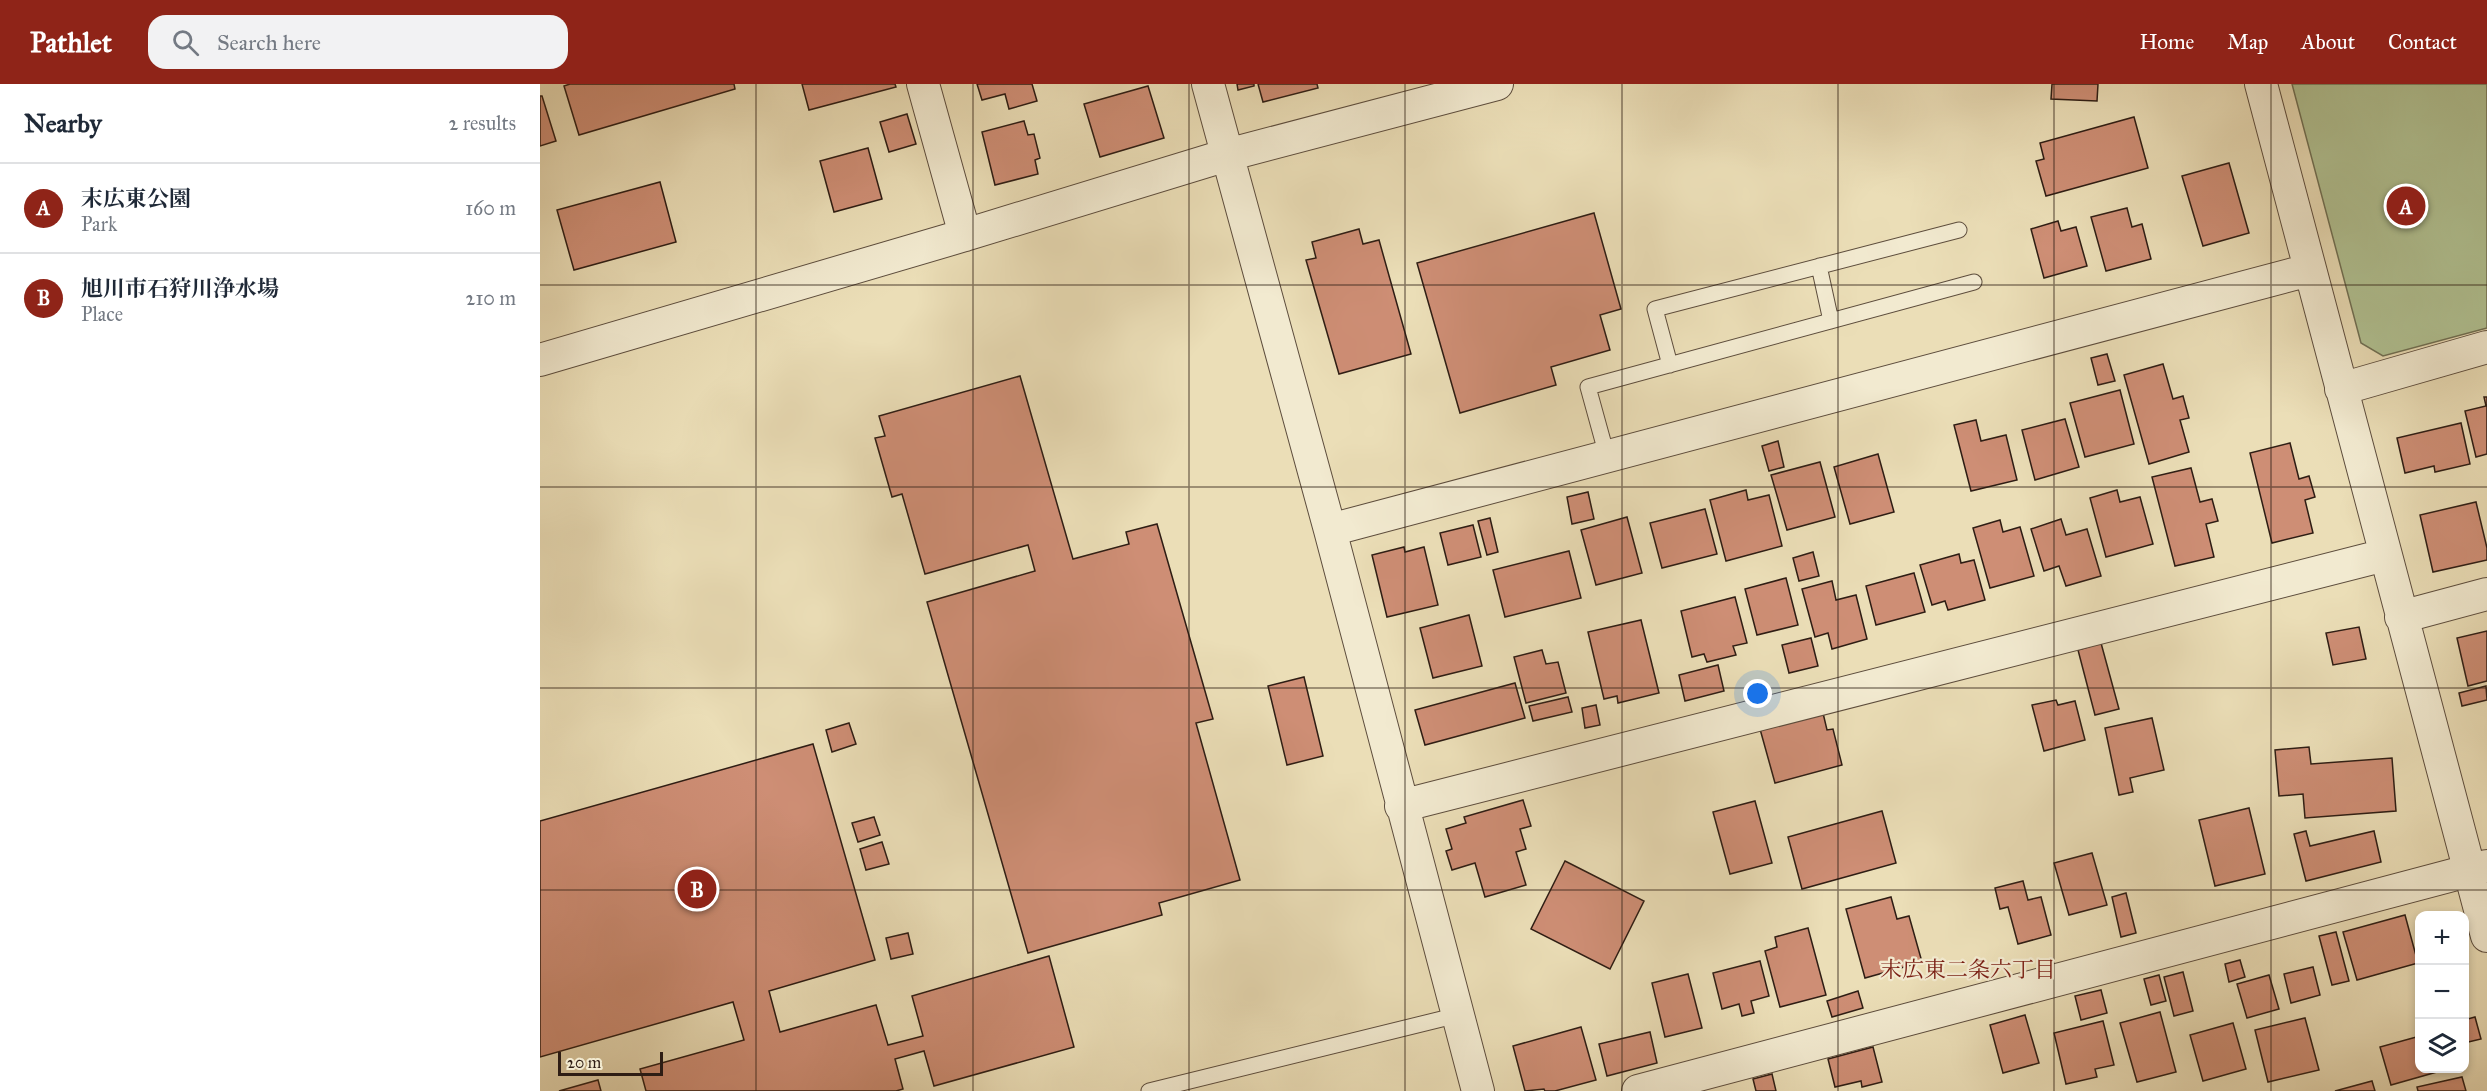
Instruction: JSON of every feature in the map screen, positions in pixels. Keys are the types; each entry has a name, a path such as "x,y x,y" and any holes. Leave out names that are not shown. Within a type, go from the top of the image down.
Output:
{"street":[{"path":"923,84 965,236"},
{"path":"1208,84 1330,530 1478,1091"},
{"path":"2261,84 2401,617 2478,868 2487,936"},
{"path":"540,360 965,236 1227,155 1488,85"},
{"path":"1330,530 2309,270"},
{"path":"2342,389 2487,347"},
{"path":"1401,806 2385,555"},
{"path":"2401,617 2487,594"},
{"path":"1638,1091 2478,868"}],"lane":[{"path":"1670,365 1655,309 1959,230"},
{"path":"1819,266 1831,321"},
{"path":"1607,456 1588,387 1974,282"},
{"path":"1149,1091 1458,1015"}],"green space":[{"path":"2292,84 2487,84 2487,328 2383,356 2361,343"}],"building":[{"path":"570,84 734,84 735,89 579,135 564,86"},
{"path":"802,84 895,84 896,87 809,110"},
{"path":"977,84 1032,84 1037,101 1009,109 1005,94 982,100"},
{"path":"1237,84 1254,84 1254,86 1238,90"},
{"path":"1258,84 1317,84 1318,88 1263,102"},
{"path":"2052,84 2098,84 2097,101 2051,99"},
{"path":"1148,86 1164,138 1100,157 1084,104"},
{"path":"540,96 542,96 556,141 540,146"},
{"path":"907,114 916,144 889,152 880,122"},
{"path":"2134,117 2148,168 2046,196 2036,161 2044,159 2040,143"},
{"path":"1024,121 1028,135 1034,134 1040,158 1035,160 1038,174 995,185 982,132"},
{"path":"868,148 882,199 834,212 820,161"},
{"path":"2229,163 2249,233 2203,246 2182,176"},
{"path":"660,182 676,242 574,270 557,210"},
{"path":"2127,208 2132,227 2142,224 2151,259 2106,271 2091,217"},
{"path":"1594,213 1621,309 1600,315 1610,350 1551,367 1556,385 1460,413 1417,263"},
{"path":"2058,221 2061,231 2076,227 2087,266 2044,278 2031,229"},
{"path":"1359,229 1363,244 1379,240 1411,354 1339,374 1306,260 1316,258 1312,242"},
{"path":"2107,354 2115,381 2098,385 2091,358"},
{"path":"2163,364 2173,399 2183,396 2189,418 2180,420 2189,452 2149,464 2124,375"},
{"path":"1020,376 1073,559 1129,544 1126,532 1157,524 1213,719 1196,723 1240,880 1159,903 1162,915 1028,953 927,602 1035,571 1028,545 925,574 902,494 892,497 875,438 885,436 879,416"},
{"path":"2120,390 2134,444 2085,457 2070,403"},
{"path":"2484,397 2487,397 2487,454 2476,457 2465,411 2486,406"},
{"path":"2065,419 2079,467 2035,480 2022,430"},
{"path":"1976,420 1981,441 2006,435 2017,480 1971,491 1954,425"},
{"path":"2461,423 2470,464 2435,472 2434,466 2405,473 2397,438"},
{"path":"1778,441 1784,467 1769,471 1762,446"},
{"path":"2290,443 2299,479 2309,476 2315,497 2305,500 2313,533 2272,543 2250,453"},
{"path":"1878,454 1894,512 1850,524 1834,467"},
{"path":"1820,462 1835,517 1787,530 1771,475"},
{"path":"2191,468 2200,502 2212,499 2218,521 2206,524 2214,557 2175,566 2152,477"},
{"path":"1746,490 1748,500 1769,495 1782,546 1726,561 1710,500"},
{"path":"2117,490 2120,502 2140,497 2153,544 2106,557 2090,498"},
{"path":"1588,492 1594,519 1572,524 1567,497"},
{"path":"2476,502 2487,548 2487,560 2433,572 2420,515"},
{"path":"1705,509 1717,554 1662,568 1650,523"},
{"path":"1627,517 1642,573 1596,585 1581,530"},
{"path":"1490,518 1498,552 1487,555 1478,521"},
{"path":"2061,519 2066,535 2087,529 2101,576 2066,586 2059,566 2044,571 2031,529"},
{"path":"2000,520 2003,532 2020,527 2034,576 1990,588 1973,528"},
{"path":"1473,525 1481,557 1448,565 1440,533"},
{"path":"1404,547 1405,552 1424,547 1438,605 1387,617 1372,555"},
{"path":"1569,551 1581,598 1505,617 1493,570"},
{"path":"1813,552 1819,576 1799,581 1793,558"},
{"path":"1959,554 1961,563 1974,560 1985,600 1948,610 1945,601 1932,605 1920,565"},
{"path":"1914,573 1925,612 1876,625 1866,586"},
{"path":"1786,578 1798,625 1757,635 1745,589"},
{"path":"1832,581 1836,600 1856,595 1867,639 1832,649 1828,633 1815,637 1802,589"},
{"path":"1735,597 1747,643 1733,646 1736,655 1707,662 1704,654 1692,657 1681,611"},
{"path":"1469,615 1482,666 1433,678 1420,628"},
{"path":"1641,620 1659,693 1618,703 1617,696 1604,699 1588,632"},
{"path":"2359,627 2366,659 2333,665 2326,633"},
{"path":"2487,631 2487,681 2468,686 2457,638"},
{"path":"1811,638 1818,666 1789,673 1782,645"},
{"path":"2101,643 2119,709 2095,715 2078,650"},
{"path":"1542,650 1546,664 1558,662 1566,693 1526,703 1514,657"},
{"path":"1718,665 1724,691 1685,701 1679,675"},
{"path":"1304,677 1323,756 1287,765 1268,686"},
{"path":"1515,683 1525,718 1425,745 1415,710"},
{"path":"2486,686 2487,700 2462,706 2459,693"},
{"path":"1568,697 1572,712 1533,721 1529,706"},
{"path":"2056,700 2058,705 2075,701 2085,740 2044,751 2032,705"},
{"path":"1596,705 1600,725 1585,728 1582,708"},
{"path":"1823,713 1827,730 1833,729 1842,765 1775,783 1760,729"},
{"path":"2152,718 2164,770 2130,778 2133,792 2119,795 2105,728"},
{"path":"849,723 856,744 832,752 826,730"},
{"path":"813,744 875,960 769,991 780,1032 876,1005 888,1045 923,1036 912,996 1049,956 1074,1047 934,1086 924,1051 895,1059 903,1089 896,1091 646,1091 640,1069 744,1040 733,1002 540,1057 540,821"},
{"path":"2309,747 2311,764 2392,758 2396,811 2305,818 2303,794 2279,796 2275,750"},
{"path":"1523,800 1531,826 1520,829 1526,849 1516,852 1526,885 1485,897 1475,863 1452,870 1446,851 1452,849 1446,829 1466,823 1464,817"},
{"path":"1755,801 1772,863 1730,874 1713,812"},
{"path":"2249,808 2265,874 2215,886 2199,820"},
{"path":"1882,811 1896,863 1802,889 1788,837"},
{"path":"874,817 880,835 858,842 852,823"},
{"path":"2306,831 2310,846 2374,831 2381,862 2306,881 2294,834"},
{"path":"882,842 889,864 866,870 860,849"},
{"path":"2092,853 2107,905 2069,915 2054,863"},
{"path":"1565,861 1644,901 1610,969 1531,929"},
{"path":"2023,881 2028,900 2041,897 2051,935 2018,944 2008,907 2000,909 1995,888"},
{"path":"2126,893 2136,933 2121,937 2112,897"},
{"path":"1891,897 1897,919 1909,916 1922,962 1865,978 1846,909"},
{"path":"2405,915 2415,952 2415,964 2357,980 2343,932"},
{"path":"1808,928 1826,995 1780,1007 1765,951 1777,947 1775,937"},
{"path":"2336,932 2349,981 2332,985 2319,936"},
{"path":"908,933 913,954 891,959 886,938"},
{"path":"2240,960 2245,977 2229,982 2225,964"},
{"path":"1760,961 1769,996 1751,1001 1754,1013 1742,1016 1739,1004 1722,1009 1713,973"},
{"path":"2313,967 2320,995 2291,1003 2284,974"},
{"path":"2183,972 2193,1011 2174,1016 2164,977"},
{"path":"1688,974 1702,1028 1665,1037 1652,983"},
{"path":"2159,975 2166,1001 2151,1005 2144,979"},
{"path":"2269,975 2279,1009 2247,1018 2237,984"},
{"path":"2101,990 2107,1013 2081,1020 2075,996"},
{"path":"1858,991 1863,1008 1832,1017 1827,1001"},
{"path":"2160,1012 2176,1072 2137,1082 2120,1023"},
{"path":"2025,1015 2039,1063 2003,1073 1990,1025"},
{"path":"2475,1017 2481,1039 2469,1042 2469,1019"},
{"path":"2305,1018 2319,1070 2268,1082 2255,1030"},
{"path":"2103,1021 2114,1065 2095,1069 2097,1077 2066,1084 2054,1033"},
{"path":"2233,1023 2246,1069 2203,1081 2190,1035"},
{"path":"1581,1027 1596,1080 1555,1091 1544,1089 1525,1091 1513,1046"},
{"path":"1650,1032 1657,1063 1607,1076 1599,1044"},
{"path":"2415,1037 2415,1073 2433,1073 2391,1085 2380,1047"},
{"path":"1873,1047 1882,1082 1862,1087 1861,1081 1835,1087 1828,1059"},
{"path":"1772,1074 1776,1091 1756,1091 1753,1079"},
{"path":"2462,1077 2466,1091 2418,1091 2417,1087"},
{"path":"598,1080 601,1091 559,1091"},
{"path":"2372,1081 2375,1091 2335,1091"}],"place":[{"name":"末広東公園","path":"2406,206"},
{"name":"旭川市石狩川浄水場","path":"697,889"}],"district":[{"name":"末広東二条六丁目","path":"1968,969"}]}
